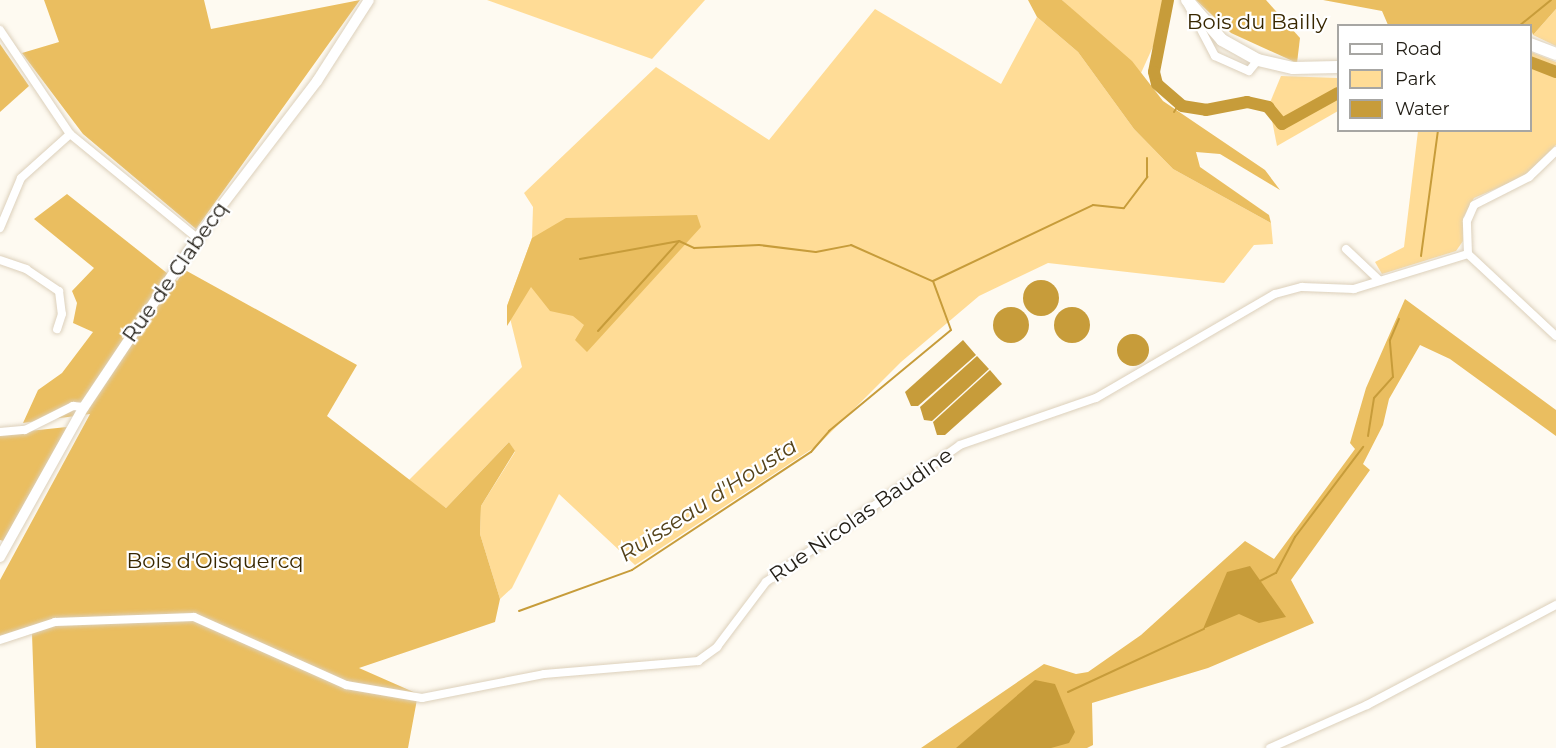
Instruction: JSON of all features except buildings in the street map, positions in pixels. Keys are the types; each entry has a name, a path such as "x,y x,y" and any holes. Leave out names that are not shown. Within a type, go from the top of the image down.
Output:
{"main road":[{"path":"1186,0 1222,40 1258,60 1293,68 1337,67"},
{"path":"1532,45 1556,54"}],"street":[{"name":"Rue de Clabecq","path":"0,557 84,407 197,238 317,81 369,0"},
{"path":"1186,0 1215,56 1249,71 1258,60"},
{"path":"0,30 70,134 197,238"},
{"path":"0,228 21,178 70,134"},
{"path":"1556,151 1529,177 1474,205 1467,221 1468,254 1556,336"},
{"path":"1346,249 1379,280"},
{"name":"Rue Nicolas Baudine","path":"0,640 55,622 194,617 346,685 435,698 544,674 705,658 766,582 950,450 1096,398 1275,294 1302,287 1346,290 1468,254"},
{"path":"0,260 26,269 59,291 62,314 57,329"},
{"path":"0,432 25,430 73,406 84,407"},
{"path":"1270,748 1367,705 1556,605"}],"green space":[{"path":"44,0 204,0 211,29 360,0 196,229 83,134 22,53 59,42"},
{"path":"487,0 705,0 652,59"},
{"path":"1028,0 1062,0 1132,61 1163,101 1265,170 1280,190 1220,154 1196,152 1200,167 1269,215 1271,223 1173,169 1134,129 1078,52 1037,17"},
{"path":"1062,0 1162,0 1161,29 1141,73"},
{"name":"Bois du Bailly","path":"1196,0 1266,0 1300,38 1297,63 1231,33"},
{"name":"Bois du Bailly","path":"1323,0 1556,0 1556,9 1533,35 1532,24 1388,24 1382,11"},
{"path":"875,9 1001,84 1037,17 1078,52 1134,129 1173,169 1271,223 1273,244 1254,245 1224,283 1048,263 979,296 901,362 818,445 635,565 559,494 512,588 500,599 480,534 481,506 515,452 509,442 446,508 408,481 522,367 507,306 532,238 533,207 524,193 656,67 769,140"},
{"path":"1556,9 1556,46 1533,35"},
{"path":"0,44 29,86 0,112"},
{"path":"1532,52 1556,62 1556,145 1523,177 1474,198 1463,218 1463,241 1456,251 1382,274 1375,262 1404,247 1418,132 1532,132"},
{"path":"1281,76 1337,78 1337,112 1277,146 1269,105"},
{"name":"Bois d'Oisquercq","path":"67,194 177,281 185,270 357,365 327,416 446,508 509,442 515,451 481,506 480,534 500,599 495,622 359,668 418,694 408,748 36,748 32,634 0,642 0,580 90,414 23,423 38,390 62,373 93,332 73,323 77,303 72,291 94,268 34,219"},
{"path":"697,215 701,227 587,352 575,340 584,325 573,316 550,311 531,287 507,326 507,306 532,238 566,218"},
{"path":"1405,299 1556,410 1556,436 1450,359 1420,345 1389,399 1383,425 1363,464 1370,470 1291,580 1314,623 1208,668 1092,703 1093,745 1087,748 921,748 1044,664 1076,674 1088,672 1141,635 1245,541 1274,559 1355,449 1350,443 1366,388"},
{"path":"67,427 7,542 0,540 0,434"}],"water":[{"path":"1041,280 1054,285 1059,298 1054,311 1041,316 1028,311 1023,298 1028,285"},
{"path":"1011,307 1024,312 1029,325 1024,338 1011,343 998,338 993,325 998,312"},
{"path":"1072,307 1085,312 1090,325 1085,338 1072,343 1059,338 1054,325 1059,312"},
{"path":"1133,334 1144,339 1149,350 1144,361 1133,366 1122,361 1117,350 1122,339"},
{"path":"963,340 976,355 918,406 911,406 905,392"},
{"path":"977,356 989,369 932,421 924,420 920,407"},
{"path":"990,370 1002,384 945,435 937,435 933,422"},
{"path":"1250,566 1286,617 1259,623 1239,614 1203,629 1227,572"},
{"path":"1035,680 1055,684 1075,732 1069,743 1051,748 956,748"}],"waterway":[{"path":"1168,0 1154,72 1157,84 1182,106 1206,110 1247,102 1268,107 1282,124 1337,94"},
{"path":"1521,24 1551,0"},
{"path":"1532,63 1556,72"},
{"name":"Ruisseau d'Housta","path":"1174,112 1179,104"},
{"path":"1421,256 1438,132"},
{"name":"Ruisseau d'Housta","path":"519,611 632,570 811,452 829,431 951,330 933,281 1093,205 1124,208 1147,177 1147,158"},
{"path":"580,259 679,241"},
{"path":"598,331 679,241 694,248 759,245 816,252 851,245 932,281"},
{"path":"1368,436 1374,398 1393,377 1390,340 1399,319"},
{"path":"1258,582 1276,573 1295,537 1363,447"},
{"path":"1068,692 1204,629"}]}
